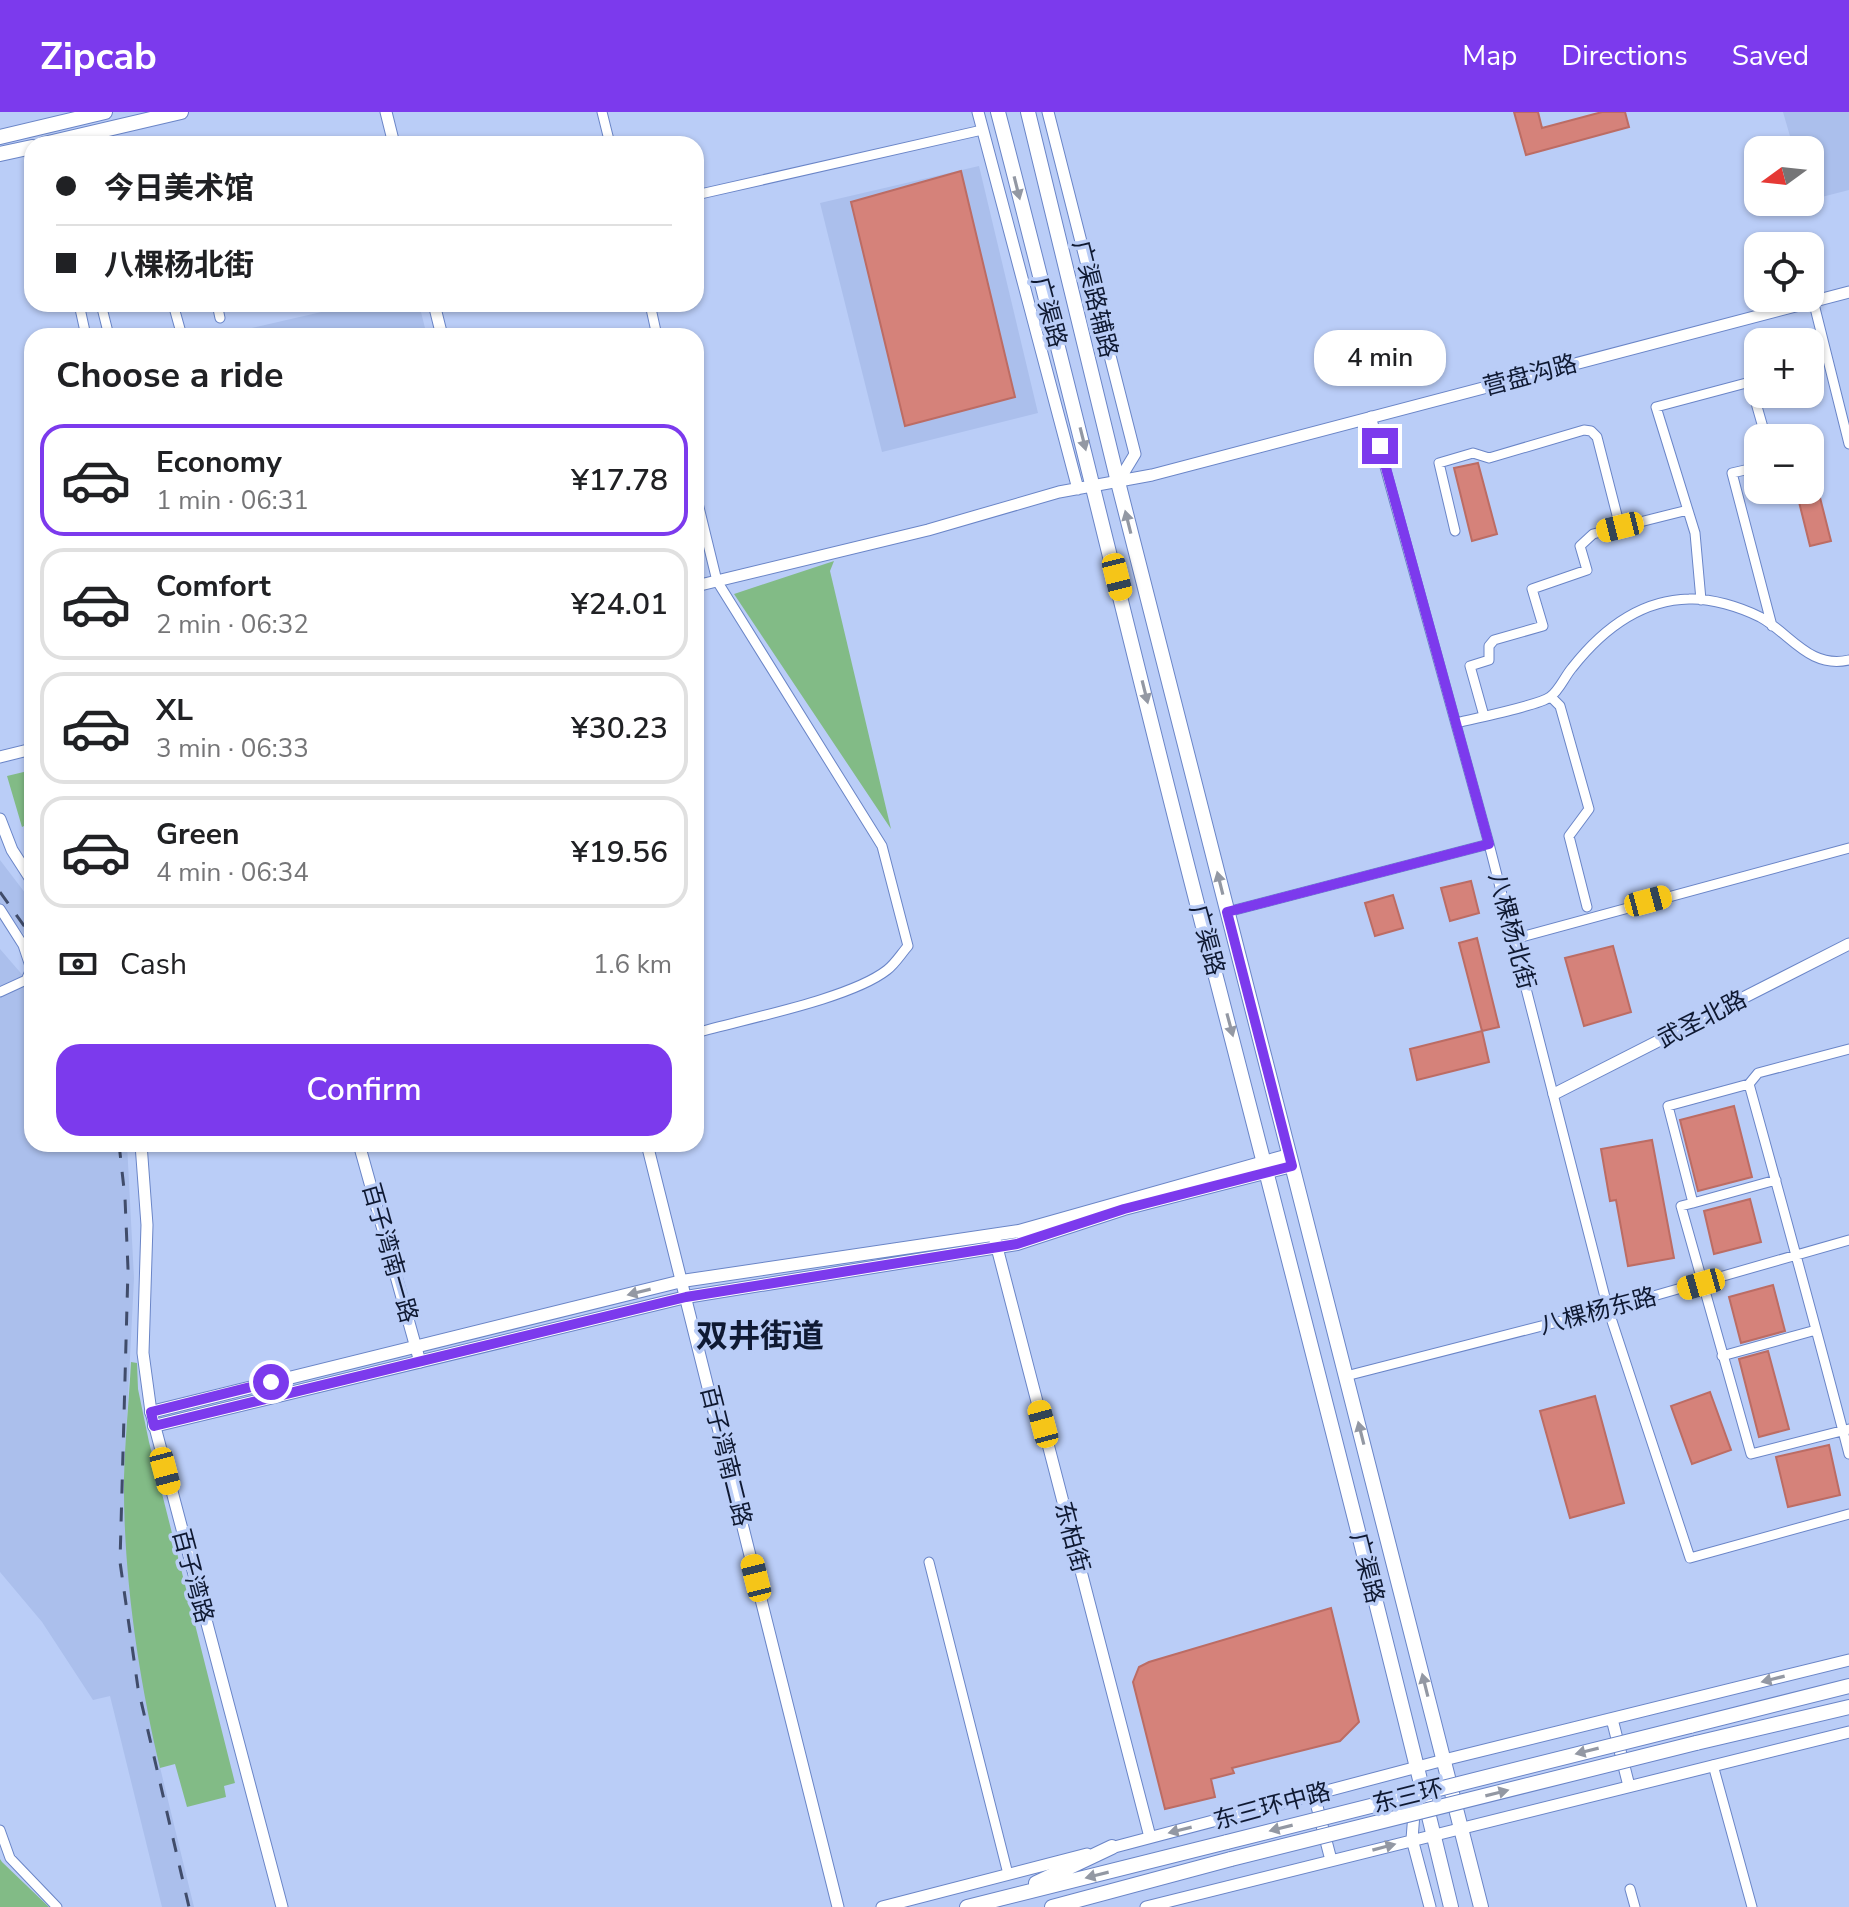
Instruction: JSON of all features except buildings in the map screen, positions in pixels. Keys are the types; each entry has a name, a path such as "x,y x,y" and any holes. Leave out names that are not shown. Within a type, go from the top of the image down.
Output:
{"main road":[{"path":"0,137 64,117 105,112"},
{"path":"81,136 181,112"},
{"name":"广渠路","path":"998,112 1200,915 1267,1166 1451,1907"},
{"name":"广渠路","path":"1028,112 1118,482 1481,1907"},
{"path":"0,154 24,149"},
{"path":"154,1426 686,1297 996,1242 1291,1161"},
{"path":"151,1412 682,1281 996,1242"},
{"name":"东三环","path":"967,1907 1849,1686"},
{"name":"东三环","path":"1052,1907 1073,1904 1231,1859 1849,1707"},
{"path":"1008,1897 1112,1847"}],"street":[{"path":"386,112 392,136"},
{"path":"602,112 608,136"},
{"path":"978,112 1078,489"},
{"name":"广渠路辅路","path":"1048,112 1135,454 1118,482"},
{"path":"704,193 982,130"},
{"name":"营盘沟路","path":"1824,298 1849,292"},
{"path":"219,312 220,318"},
{"name":"营盘沟路","path":"704,584 928,530 1078,489 1118,482 1767,312"},
{"path":"1816,312 1849,444"},
{"path":"1700,596 1695,533 1656,407 1750,382 1762,424"},
{"name":"八棵杨北街","path":"1371,416 1489,844 1608,1309 1690,1558 1849,1514"},
{"path":"1455,531 1439,463 1473,453 1489,458 1584,430 1591,431 1597,437 1620,527"},
{"path":"1744,470 1732,473 1773,627"},
{"path":"1484,716 1470,666 1489,660 1489,646 1494,640 1543,626 1532,589 1587,570 1580,546 1593,534 1688,510"},
{"path":"704,528 717,581 882,846 908,946 887,970 861,984 833,995 704,1031"},
{"path":"1690,556 1700,596"},
{"path":"1456,723 1551,697 1598,638 1626,617 1659,603 1700,596 1760,617 1810,657 1839,662 1849,660"},
{"path":"1551,697 1560,706 1589,809 1569,836 1587,907"},
{"path":"0,757 24,751"},
{"path":"0,819 12,850 24,869"},
{"path":"1227,912 1489,844"},
{"path":"1514,939 1849,848"},
{"path":"0,909 24,948"},
{"name":"武圣北路","path":"1554,1094 1849,944"},
{"path":"0,992 24,981"},
{"path":"1693,1203 1668,1106 1749,1084 1758,1073 1849,1049"},
{"path":"1749,1084 1846,1430 1849,1454"},
{"name":"百子湾路","path":"142,1152 147,1225 143,1353 151,1412 282,1907"},
{"name":"百子湾南一路","path":"361,1152 420,1362"},
{"name":"百子湾南二路","path":"649,1152 838,1907"},
{"path":"1776,1180 1681,1206 1701,1284 1751,1454 1846,1430"},
{"name":"八棵杨东路","path":"1346,1376 1701,1284 1849,1240"},
{"name":"东柏街","path":"996,1242 1150,1837"},
{"path":"1722,1356 1816,1330"},
{"path":"929,1562 1008,1874"},
{"name":"东三环中路","path":"882,1907 1444,1760 1849,1660"},
{"path":"1612,1719 1629,1786"},
{"path":"1146,1907 1849,1732"},
{"path":"1713,1765 1752,1907"},
{"path":"1418,1768 1412,1839 1430,1907"},
{"path":"1314,1795 1331,1860"},
{"path":"0,1830 10,1858 57,1907"},
{"path":"1630,1889 1635,1907"}],"shaded area":[{"path":"1783,112 1849,112 1849,190 1824,196 1824,136 1790,136"},
{"path":"979,166 1038,413 882,452 820,203"},
{"path":"321,312 421,312 425,328 252,328"},
{"path":"0,860 24,892 24,935 0,904"},
{"path":"0,949 24,977 24,1152 127,1152 134,1278 124,1477 127,1558 157,1755 194,1907 162,1907 110,1696 93,1700 42,1622 0,1572"}],"green space":[{"path":"834,561 830,571 891,829 734,594"},
{"path":"24,772 22,827 7,776"},
{"path":"131,1362 137,1363 138,1389 149,1442 235,1783 224,1786 226,1797 187,1807 175,1764 160,1768 133,1624 124,1514"},
{"path":"0,1859 2,1862 49,1907 0,1907"}],"railway":[{"path":"0,892 24,926"},
{"path":"120,1152 128,1269 120,1562 138,1688 189,1907"}],"district":[{"name":"双井街道","path":"760,1336"}],"route":[{"path":"271,1382 151,1412 154,1426 686,1297 1017,1244 1093,1222 1124,1209 1292,1166 1227,912 1489,844 1380,446"}]}
